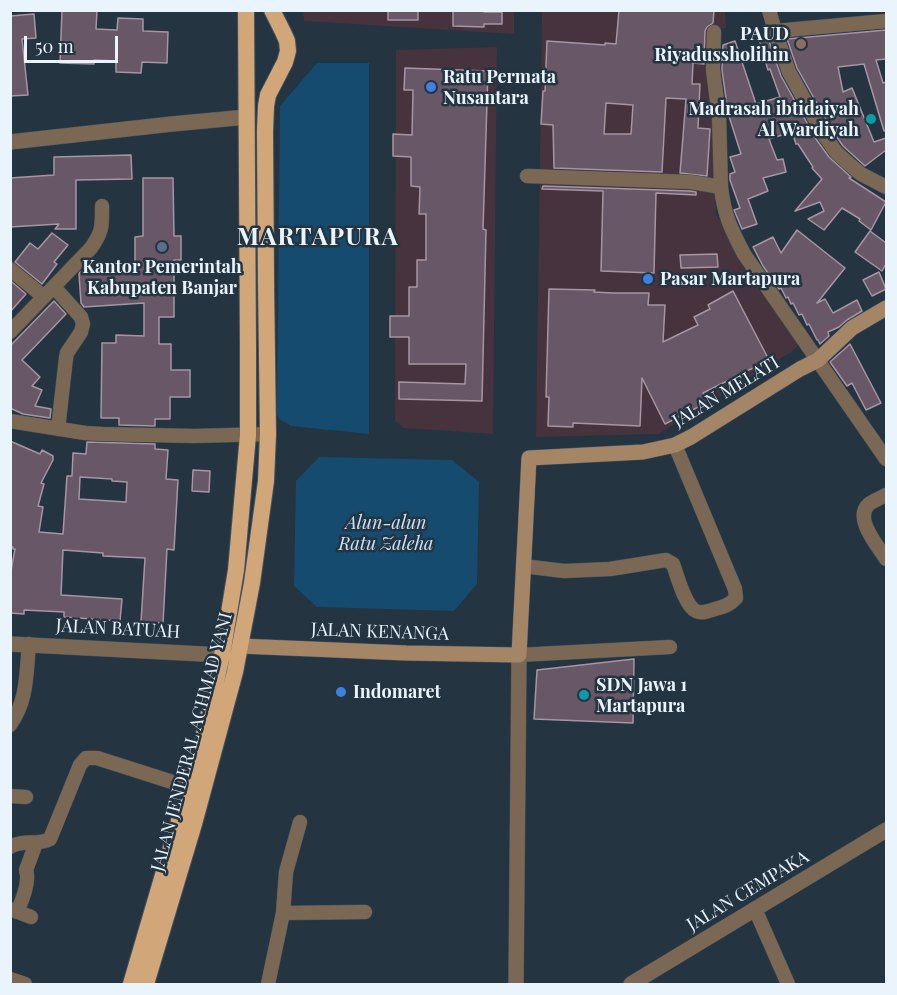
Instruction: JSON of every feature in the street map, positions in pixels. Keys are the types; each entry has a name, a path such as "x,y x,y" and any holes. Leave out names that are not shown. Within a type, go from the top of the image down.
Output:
{"highway":[{"name":"JALAN JENDERAL ACHMAD YANI","path":"130,984 202,742 222,655 236,570 248,435 246,10"},
{"name":"JALAN JENDERAL ACHMAD YANI","path":"146,984 206,781 240,646 252,583 266,481 268,434 265,131 268,95 285,62 288,51 287,41 272,10"}],"main road":[{"name":"JALAN MELATI","path":"523,566 529,458 643,452 675,445 818,360 852,328 886,308"},
{"path":"519,655 523,566"},
{"name":"JALAN KENANGA","path":"240,646 519,655"}],"street":[{"path":"769,10 789,72 824,135 849,164 886,187"},
{"path":"775,31 886,21"},
{"path":"714,32 713,70 719,116 721,187 723,206 731,229 744,254 886,459"},
{"path":"10,142 247,117"},
{"path":"527,176 691,183 721,187"},
{"path":"10,332 91,248 102,228 102,206"},
{"path":"10,269 49,292 81,317 83,324 81,332 66,357 58,429"},
{"path":"10,421 102,434 268,434"},
{"path":"523,566 564,570 610,569 666,560 673,564 691,608 702,613 730,604 736,598 735,589 675,445"},
{"path":"886,495 871,502 863,515 864,523 886,559"},
{"name":"JALAN BATUAH","path":"10,644 222,655"},
{"path":"10,725 20,711 24,697 29,644"},
{"path":"516,984 519,655 670,647"},
{"path":"10,847 17,844 46,842 50,839 80,765 86,758 97,758 188,787"},
{"path":"10,796 26,797"},
{"path":"268,984 283,913 286,872 300,822"},
{"name":"JALAN CEMPAKA","path":"632,984 886,830"},
{"path":"20,913 28,874 26,870 36,843"},
{"path":"755,909 788,984"},
{"path":"283,913 365,912"},
{"path":"10,979 26,984"}],"shaded area":[{"path":"303,11 514,11 514,34 304,21"},
{"name":"Pasar Martapura","path":"542,11 725,11 726,28 711,30 716,214 801,343 791,352 659,434 536,437"},
{"path":"497,47 493,434 404,428 395,421 396,50"}],"green space":[{"path":"317,63 369,63 369,434 291,426 279,419 277,414 280,106"},
{"name":"Alun-alun Ratu Zaleha","path":"319,457 452,460 479,482 477,584 454,611 317,607 294,586 296,481"}],"building":[{"path":"62,10 97,10 96,29 117,30 118,18 143,19 143,31 168,32 167,63 142,62 141,73 116,72 116,61 94,60 94,64 60,63"},
{"path":"388,10 418,10 418,20 388,20"},
{"path":"453,10 502,12 502,24 484,24 484,27 453,26"},
{"path":"619,10 714,10 713,23 705,31 704,64 693,63 692,84 700,84 698,128 710,129 707,176 680,173 686,99 666,98 662,172 554,168 553,125 541,124 547,41 616,44","holes":["606,103 633,105 631,134 604,134"]},
{"path":"34,14 36,38 22,39 28,95 10,96 10,16"},
{"path":"886,30 886,59 876,60 883,83 886,82 886,130 884,131 864,64 838,67 843,92 852,88 874,142 886,138 886,150 865,166 843,146 832,130 797,68 787,39"},
{"path":"768,38 781,76 816,139 829,157 851,177 849,178 886,202 871,230 859,221 860,219 842,208 824,230 808,219 824,211 820,202 795,211 822,179 796,144 792,132 769,139 777,160 783,159 786,172 763,178 768,191 748,199 757,224 742,229 734,210 740,208 730,180 730,174 735,172 730,157 741,154 728,113 722,70 723,45 735,41 756,104 780,97 770,69 768,70 759,40"},
{"path":"405,68 488,71 483,229 486,230 482,401 399,399 399,382 465,384 466,364 409,364 409,337 390,337 390,316 409,316 409,287 417,287 417,260 426,260 426,214 419,214 420,187 411,186 411,157 393,156 393,134 412,135 413,90 404,90"},
{"path":"131,155 132,179 76,180 76,229 55,229 59,224 10,227 10,178 54,175 54,157"},
{"path":"143,178 173,178 174,236 181,236 181,260 174,260 174,317 159,317 159,344 171,344 171,370 190,370 190,397 170,397 170,419 155,419 155,426 119,425 119,418 101,418 102,343 116,343 116,335 144,336 144,303 84,307 81,303 79,274 80,272 135,268 135,237 143,236"},
{"path":"543,186 690,191 696,192 696,195 656,193 654,273 601,271 603,191 542,189"},
{"path":"797,230 845,268 817,303 825,299 833,313 857,300 862,311 828,332 829,336 820,344 802,314 799,315 793,303 791,304 788,297 786,298 763,266 753,247 773,237 781,253"},
{"path":"870,231 886,243 886,264 882,271 855,252"},
{"path":"52,233 68,245 54,262 57,264 42,284 15,262 30,243 38,249"},
{"path":"717,254 718,267 681,268 680,255"},
{"path":"879,272 886,289 872,296 863,280"},
{"path":"12,282 26,294 10,312 10,283"},
{"path":"549,289 649,293 648,305 665,305 663,342 698,325 694,317 710,309 708,305 733,291 769,360 703,393 708,402 665,424 642,378 640,426 573,423 573,427 548,426 549,397 546,397"},
{"path":"54,301 66,314 22,360 40,377 32,386 42,390 35,406 51,409 50,418 23,414 10,408 10,346"},
{"path":"850,344 881,403 866,410 852,383 847,386 830,362"},
{"path":"10,441 40,454 42,450 53,456 41,483 44,484 38,506 43,507 39,532 63,534 67,476 72,476 73,453 86,454 87,442 155,444 155,449 168,450 166,479 178,480 174,550 167,549 163,623 141,622 145,558 103,556 103,553 63,550 61,595 122,599 120,621 64,617 64,612 24,610 24,614 10,613 10,576 15,549 10,547","holes":["80,477 112,479 112,481 127,482 126,502 79,499"]},
{"path":"193,470 210,471 209,492 192,491"},
{"name":"SDN Jawa 1 Martapura","path":"634,659 633,723 534,719 537,670"}],"place":[{"name":"PAUD Riyadussholihin","path":"801,44"},
{"name":"Ratu Permata Nusantara","path":"431,87"},
{"name":"Madrasah ibtidaiyah Al Wardiyah","path":"871,119"},
{"name":"Kantor Pemerintah Kabupaten Banjar","path":"162,247"},
{"name":"Pasar Martapura","path":"648,279"},
{"name":"Indomaret","path":"341,692"},
{"name":"SDN Jawa 1 Martapura","path":"584,695"}],"district":[{"name":"MARTAPURA","path":"318,238"}]}
